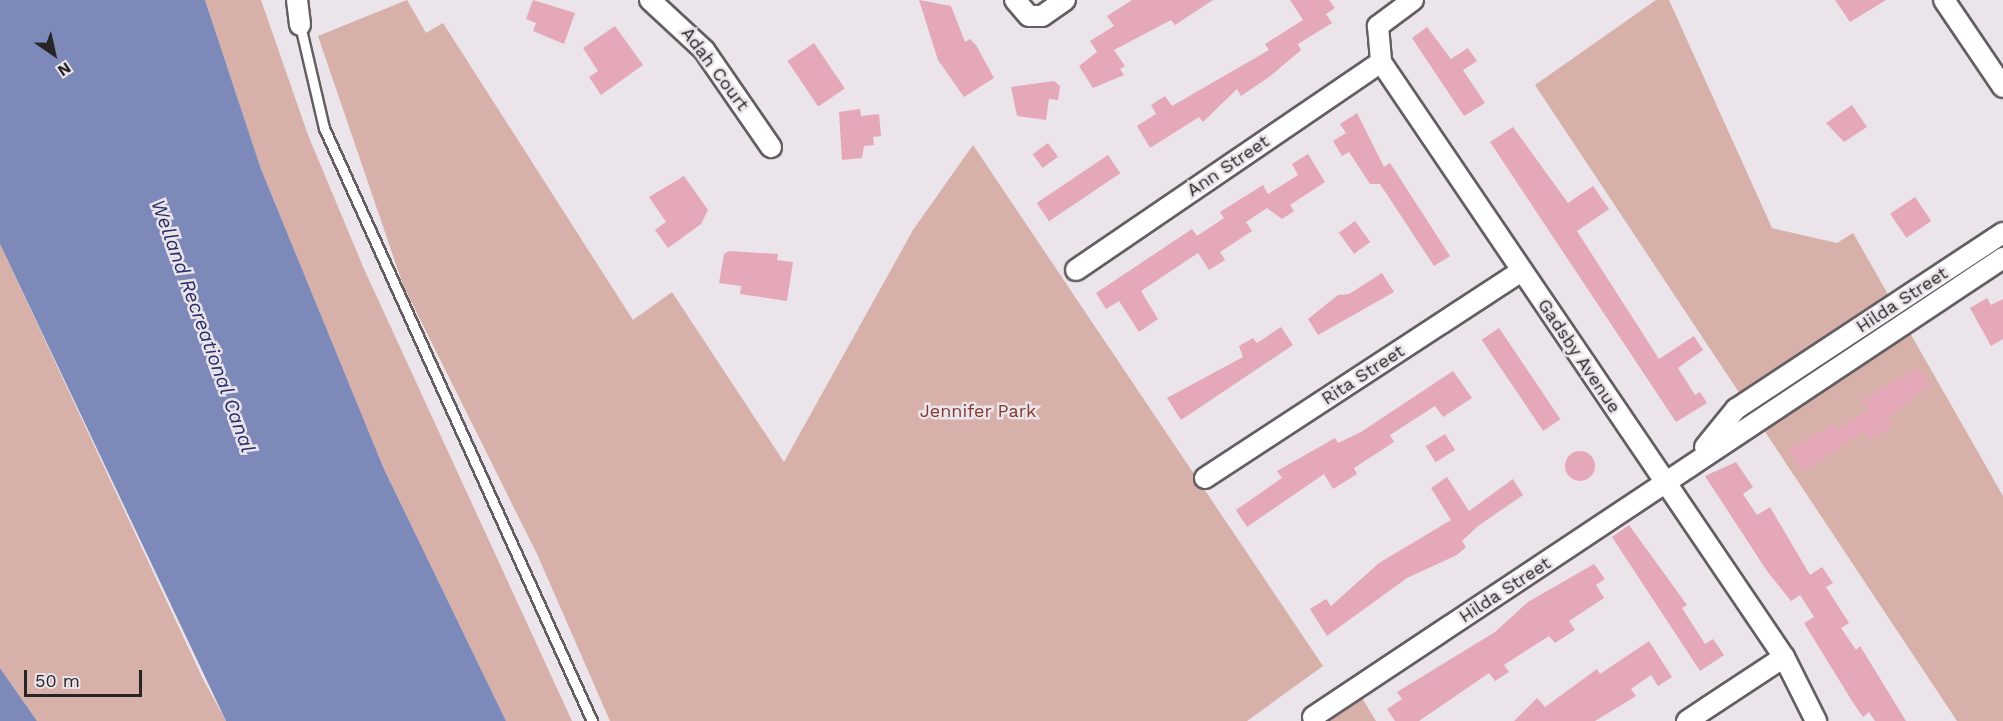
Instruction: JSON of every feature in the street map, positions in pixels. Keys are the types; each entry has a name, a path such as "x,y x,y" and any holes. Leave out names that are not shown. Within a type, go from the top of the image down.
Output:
{"street":[{"path":"297,0 300,25"},
{"name":"Adah Court","path":"650,0 704,50 771,147"},
{"path":"1015,0 1029,16 1042,16 1065,0"},
{"name":"Gadsby Avenue","path":"1413,0 1378,26 1381,62 1521,272 1784,657 1816,721"},
{"path":"1944,0 2003,87"},
{"name":"Ann Street","path":"1076,270 1381,62"},
{"name":"Hilda Street","path":"1696,462 1736,409 2003,233"},
{"name":"Hilda Street","path":"1313,717 2003,258"},
{"name":"Rita Street","path":"1204,478 1521,272"},
{"path":"1687,721 1784,657"}],"lane":[{"path":"300,25 324,128 592,721"}],"green space":[{"path":"205,0 261,0 308,135 364,269 572,721 506,721 384,469 261,169"},
{"name":"Jennifer Park","path":"407,0 426,33 443,23 633,320 672,292 784,462 913,230 973,145 1323,666 1247,721 610,721 537,554 403,285 318,36"},
{"path":"1656,0 1669,0 1772,228 1837,243 1853,233 2003,496 2003,721 1957,721 1535,85"},
{"path":"0,244 203,679 226,721 37,721 0,668"},
{"path":"1362,698 1376,721 1324,721"}],"water":[{"name":"Welland Recreational Canal","path":"0,0 205,0 261,169 384,469 506,721 226,721 0,244"},
{"path":"0,668 37,721 0,721"}],"building":[{"path":"533,0 575,13 564,44 533,31 536,23 526,19"},
{"path":"919,0 951,6 965,42 970,39 976,45 994,78 964,97 938,60"},
{"path":"1132,0 1213,0 1175,25 1171,20 1114,50 1125,66 1120,69 1124,75 1093,88 1079,66 1097,52 1090,41 1114,26 1107,16"},
{"path":"1290,0 1329,0 1335,8 1326,14 1332,23 1298,44 1301,50 1269,77 1241,96 1237,89 1203,122 1199,117 1150,148 1137,126 1156,114 1151,105 1165,96 1172,106 1269,50 1265,44 1303,20"},
{"path":"1835,0 1886,0 1850,22"},
{"path":"615,26 643,65 601,95 589,77 598,71 583,48"},
{"path":"1427,27 1451,59 1468,48 1477,61 1463,70 1485,103 1464,116 1412,38"},
{"path":"814,43 845,89 818,106 787,61"},
{"path":"1054,81 1060,86 1058,100 1049,99 1046,120 1017,116 1011,87"},
{"path":"1852,105 1867,127 1844,142 1826,123"},
{"path":"860,109 861,116 879,114 881,136 873,137 874,145 864,146 862,158 842,160 839,112"},
{"path":"1357,113 1384,167 1390,163 1450,256 1434,266 1380,184 1370,184 1349,152 1342,156 1333,141 1346,133 1340,124"},
{"path":"1513,127 1568,203 1593,186 1609,209 1577,231 1659,359 1694,336 1703,350 1678,368 1695,395 1700,392 1707,403 1676,422 1490,142"},
{"path":"1048,143 1058,157 1043,168 1033,154"},
{"path":"1308,154 1325,182 1290,205 1294,211 1282,219 1267,208 1246,222 1252,231 1220,252 1225,260 1209,270 1198,253 1141,291 1158,319 1139,332 1119,301 1106,309 1096,293 1192,229 1197,236 1224,218 1220,212 1263,185 1268,194 1298,175 1292,164"},
{"path":"1108,155 1120,173 1049,221 1037,203"},
{"path":"684,176 708,210 701,224 668,248 655,230 666,222 649,197"},
{"path":"1915,197 1931,221 1906,238 1890,214"},
{"path":"1355,221 1370,242 1354,254 1339,233"},
{"path":"729,251 778,254 777,260 793,262 787,301 740,294 741,286 719,283 724,254"},
{"path":"1382,273 1394,292 1318,335 1308,319 1338,295 1349,294"},
{"path":"1987,298 1991,305 2003,299 2003,339 1991,346 1970,308"},
{"path":"1281,327 1293,345 1181,420 1167,398 1243,357 1239,346 1253,338 1257,343"},
{"path":"1499,328 1561,419 1543,431 1482,340"},
{"path":"1918,367 1930,385 1887,418 1892,426 1870,440 1864,431 1803,472 1788,450 1833,424 1837,430 1869,409 1862,400"},
{"path":"1453,371 1472,398 1443,417 1435,406 1390,435 1394,442 1354,468 1357,474 1333,489 1324,474 1247,527 1236,510 1282,478 1277,471 1335,438 1338,443 1361,432"},
{"path":"1445,434 1455,450 1436,462 1425,446"},
{"path":"1580,451 1586,452 1594,460 1594,472 1586,480 1580,481 1574,480 1566,472 1565,466 1566,460 1574,452"},
{"path":"1736,462 1753,487 1743,494 1757,515 1770,507 1810,575 1822,567 1833,583 1826,587 1849,623 1841,628 1856,650 1860,646 1906,721 1875,721 1869,712 1863,717 1852,701 1804,623 1814,617 1800,595 1791,601 1767,571 1705,476"},
{"path":"1447,477 1469,511 1513,479 1523,495 1478,526 1462,541 1466,547 1457,555 1407,578 1327,636 1310,609 1326,599 1331,606 1379,563 1451,520 1431,488"},
{"path":"1629,525 1687,605 1682,608 1705,644 1713,639 1724,655 1700,671 1612,537"},
{"path":"1594,564 1605,579 1596,585 1604,598 1569,621 1575,630 1555,643 1549,636 1504,665 1509,672 1495,681 1489,673 1419,721 1395,721 1387,709 1402,699 1397,692 1495,632 1528,602"},
{"path":"1649,641 1672,677 1658,686 1651,675 1631,689 1636,696 1595,721 1514,721 1537,698 1545,707 1597,669 1600,674"}]}
